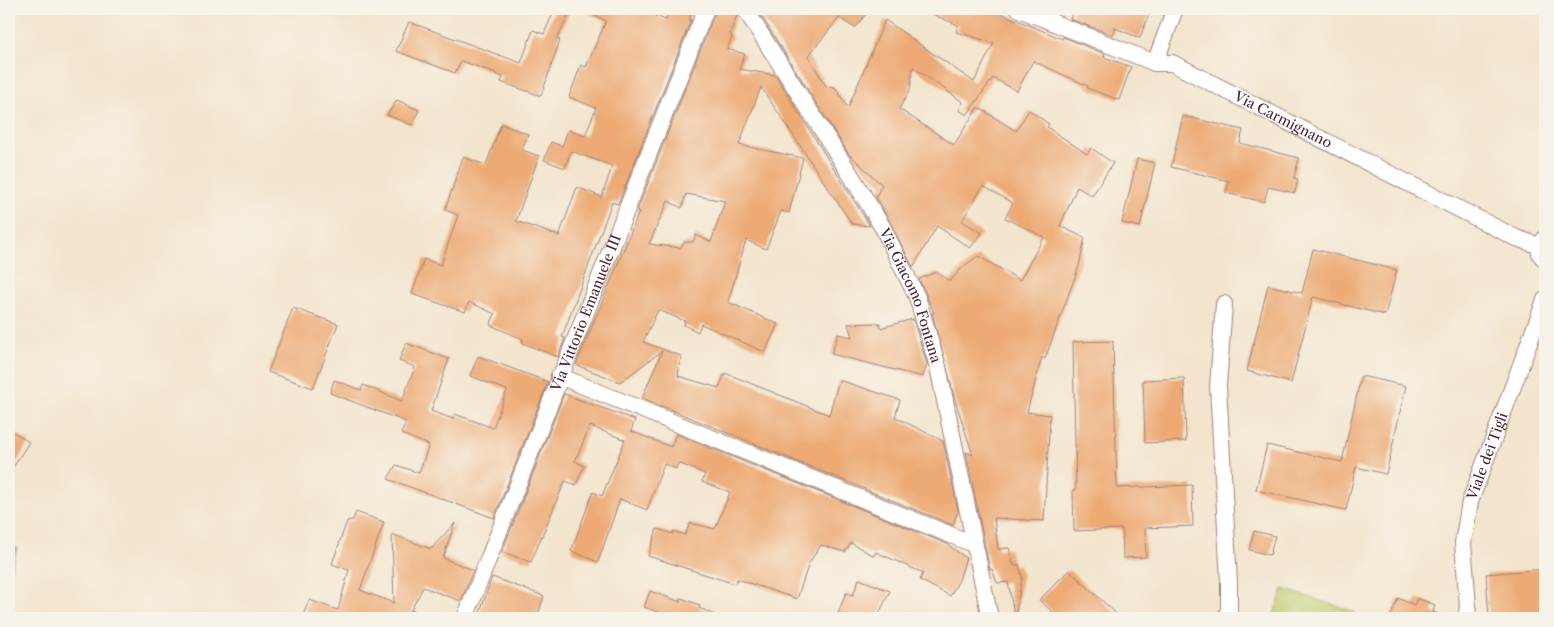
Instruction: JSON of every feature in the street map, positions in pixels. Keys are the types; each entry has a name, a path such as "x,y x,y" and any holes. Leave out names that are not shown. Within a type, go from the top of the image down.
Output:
{"street":[{"name":"Via Vittorio Emanuele III","path":"465,618 559,376 706,9"},
{"name":"Via Giacomo Fontana","path":"745,9 852,177 882,228 914,290 938,367 973,544 990,618"},
{"name":"Via Carmignano","path":"1019,9 1040,12 1156,63 1172,63 1516,238 1544,248"},
{"path":"1156,63 1175,9"},
{"name":"Viale dei Tigli","path":"1466,618 1468,607 1463,543 1470,502 1545,300"},
{"path":"1224,304 1218,386 1229,582 1229,610 1226,618"},
{"path":"559,376 973,544"}],"green space":[{"path":"1283,589 1355,612 1354,618 1273,618"}],"water":[{"path":"9,546 17,548 9,576"}],"building":[{"path":"555,9 571,9 557,39 560,40 541,96 501,82 503,77 496,73 461,61 455,73 396,51 409,22 521,63 533,30 544,34"},
{"path":"580,9 637,9 666,20 669,9 692,9 689,21 691,20 618,204 612,202 562,337 565,338 558,357 522,343 523,339 490,325 495,314 469,302 465,312 412,294 424,259 441,265 458,215 445,210 463,157 486,165 501,124 528,134 522,150 539,156 516,221 559,236 577,187 602,197 612,166 571,151 565,168 544,160 551,142 562,146 568,130 585,136 596,108 569,97 581,65 586,67 606,21"},
{"path":"735,9 737,15 730,33 732,37 727,49 745,54 739,69 775,75 870,226 852,224 761,87 739,145 803,158 789,213 781,211 766,249 746,240 728,302 778,324 765,352 701,324 698,332 684,325 685,321 658,310 643,342 681,356 678,376 719,388 725,373 829,415 839,380 900,400 895,417 943,441 958,511 953,525 642,398 662,351 620,382 576,365 639,212 637,211 715,13","holes":["686,194 725,201 711,242 696,235 693,242 685,242 680,248 649,244 668,201 682,208"]},
{"path":"757,9 870,9 855,28 839,18 808,56 826,86 835,87 848,108 885,20 974,82 994,43 956,32 958,25 920,9 991,9 1062,39 1063,37 1105,54 1104,57 1131,67 1119,100 1087,88 1088,86 1033,61 1017,91 993,78 967,115 959,110 963,102 913,67 910,90 899,109 954,145 978,107 1016,131 1029,110 1049,124 1047,127 1087,154 1091,148 1113,163 1092,196 1077,187 1060,226 1085,238 1079,266 1045,359 1042,357 1027,412 1050,415 1044,521 994,518 998,549 1009,548 1014,566 1019,564 1022,577 1016,614 1014,614 1008,582 997,583 992,569 990,570 966,452 973,455 956,403 932,313 934,313 919,279 936,272 950,281 964,266 978,256 1020,280 1044,237 1005,218 1013,203 983,186 962,221 982,233 970,248 937,226 913,267 876,196 882,185 848,153"},
{"path":"1074,9 1151,9 1140,38 1115,28 1113,35 1070,19"},
{"path":"397,100 419,110 412,125 387,115"},
{"path":"1183,116 1243,130 1240,143 1299,158 1294,178 1298,179 1295,193 1268,187 1264,202 1226,193 1229,181 1171,167"},
{"path":"1137,159 1155,163 1140,227 1122,223"},
{"path":"1313,249 1397,270 1385,315 1313,297 1291,383 1247,371 1268,285 1302,293"},
{"path":"293,308 338,324 313,388 268,372"},
{"path":"913,319 927,364 923,377 831,354 838,334 852,337 848,324 880,323 880,328"},
{"path":"1113,341 1117,488 1192,485 1193,526 1145,528 1146,557 1123,558 1122,529 1074,531 1073,490 1076,490 1073,342"},
{"path":"406,343 449,359 431,411 453,419 455,414 493,428 507,390 470,376 478,356 548,382 494,518 388,479 396,465 419,473 429,445 401,434 406,422 330,393 334,380 361,390 363,385 402,401 415,367 399,361"},
{"path":"1361,376 1406,386 1386,474 1356,467 1346,510 1256,490 1267,445 1342,462"},
{"path":"1184,378 1186,441 1145,443 1143,380"},
{"path":"564,394 635,420 631,431 671,447 676,434 947,544 966,558 959,580 950,596 920,580 923,573 876,552 874,556 851,543 845,552 821,545 809,563 797,599 737,579 735,584 648,556 657,529 673,534 673,531 685,535 690,523 715,529 730,492 702,482 705,474 678,463 676,469 664,464 647,510 620,499 598,562 571,551 593,492 602,496 625,440 590,426 575,461 584,466 576,485 565,481 531,562 502,552"},
{"path":"9,429 29,442 9,474"},
{"path":"356,512 384,522 360,590 394,603 392,534 431,549 455,523 443,558 473,570 461,601 423,587 411,610 429,618 302,618 309,600 338,610 349,570 332,564 347,521 353,520"},
{"path":"1254,531 1275,536 1270,555 1249,550"},
{"path":"1545,569 1545,618 1489,618 1486,574"},
{"path":"1069,570 1121,618 1060,618 1039,600"},
{"path":"492,577 544,596 537,618 478,618"},
{"path":"859,579 890,591 877,618 850,618 838,613 846,593 853,595"},
{"path":"650,591 681,602 681,598 700,605 699,608 721,618 674,618 644,607"},
{"path":"1398,598 1414,605 1417,598 1435,605 1433,612 1446,618 1390,618"}]}
